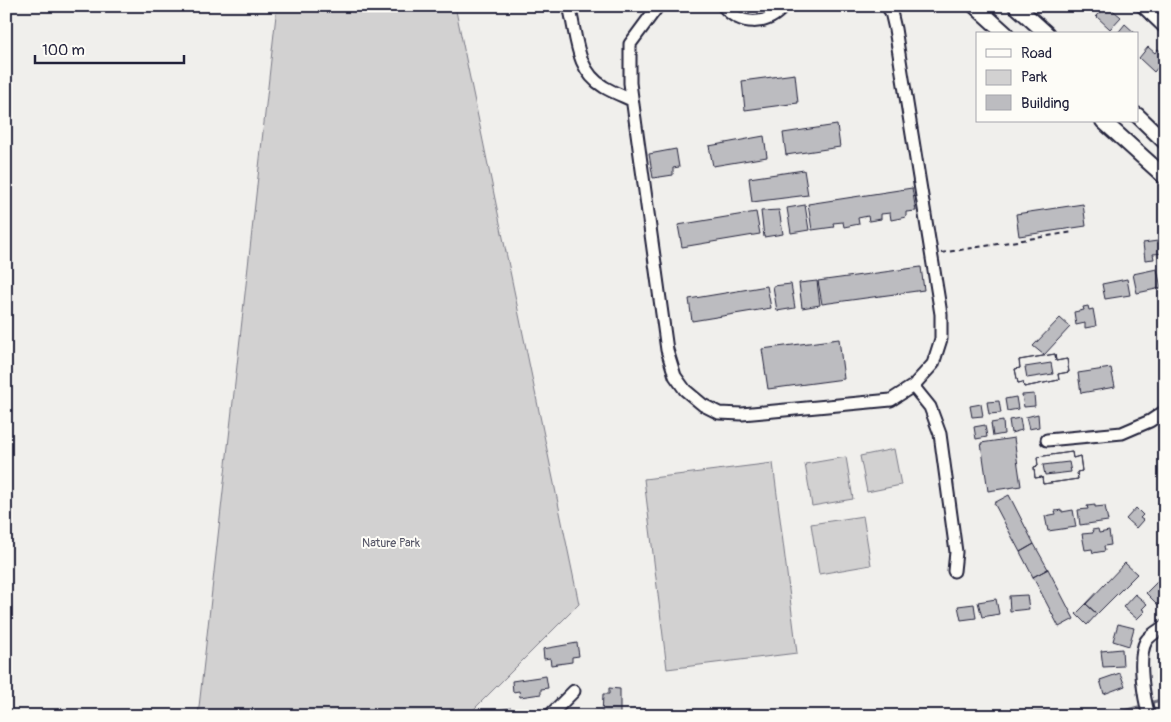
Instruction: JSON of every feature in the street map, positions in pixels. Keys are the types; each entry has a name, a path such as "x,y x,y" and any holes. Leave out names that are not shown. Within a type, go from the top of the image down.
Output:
{"main road":[{"path":"976,6 1004,32"},
{"path":"1016,6 1044,32"},
{"path":"1138,116 1165,142"},
{"path":"1104,122 1165,177"}],"street":[{"path":"569,6 577,47 586,71 603,86 632,100"},
{"path":"658,6 630,44 629,59 632,100 667,350 675,376 685,390 703,405 720,413 742,414 891,400 913,386 933,364 940,339 941,314 895,29 891,12 887,6"},
{"path":"722,6 735,18 754,22 772,17 784,6"},
{"path":"1142,6 1165,28"},
{"path":"1153,15 1161,6"},
{"path":"913,386 930,407 940,434 956,552 954,571"},
{"path":"1047,440 1122,433 1165,411"},
{"path":"1149,716 1145,704 1142,656 1147,641 1165,626"},
{"path":"549,716 574,691"}],"path":[{"path":"931,255 1073,232"}],"green space":[{"name":"Nature Park","path":"277,6 455,6 579,604 467,716 198,716"},
{"path":"894,449 901,485 867,492 860,456"},
{"path":"846,457 853,499 812,506 805,464"},
{"path":"773,463 797,653 667,669 644,479"},
{"path":"863,516 871,565 819,574 811,524"}],"building":[{"path":"1105,6 1108,6 1121,17 1110,29 1096,16"},
{"path":"1125,24 1134,32 1119,32"},
{"path":"1148,47 1155,53 1158,49 1165,55 1165,59 1154,72 1139,58"},
{"path":"795,74 798,103 745,110 742,81"},
{"path":"837,125 840,147 786,155 783,133"},
{"path":"764,136 767,157 713,166 709,146"},
{"path":"676,149 679,167 673,168 673,175 653,178 649,154"},
{"path":"804,170 808,195 752,202 749,178"},
{"path":"912,188 916,211 906,212 906,217 891,220 890,213 881,214 881,219 869,221 868,216 858,218 859,224 844,227 843,222 833,223 834,227 812,230 808,204"},
{"path":"1083,204 1086,226 1019,236 1016,214"},
{"path":"805,205 809,230 791,233 787,208"},
{"path":"779,210 783,234 764,237 761,211"},
{"path":"756,212 760,234 682,247 678,225"},
{"path":"1165,240 1165,253 1153,254 1154,259 1145,260 1143,243"},
{"path":"921,267 924,290 822,304 818,281"},
{"path":"1157,269 1161,288 1137,293 1133,274"},
{"path":"1127,279 1130,295 1105,299 1102,284"},
{"path":"817,281 820,305 802,308 799,283"},
{"path":"791,284 795,308 777,311 773,286"},
{"path":"767,286 771,308 692,321 689,299"},
{"path":"1088,306 1089,310 1093,309 1096,326 1085,328 1085,323 1076,325 1074,312 1084,310 1083,307"},
{"path":"1060,318 1070,327 1044,355 1033,346"},
{"path":"839,339 844,379 768,389 762,349"},
{"path":"1055,354 1056,361 1067,359 1069,372 1058,374 1059,380 1024,387 1023,382 1018,383 1015,369 1020,368 1019,360","holes":["1051,363 1053,374 1027,378 1025,367"]},
{"path":"1055,354 1056,361 1067,359 1069,372 1058,374 1059,380 1024,387 1023,382 1018,383 1015,369 1020,368 1019,360"},
{"path":"1111,368 1115,387 1081,393 1078,373"},
{"path":"1034,394 1035,406 1024,407 1022,395"},
{"path":"1016,397 1018,409 1007,411 1005,399"},
{"path":"999,401 1001,413 989,414 987,402"},
{"path":"981,404 983,416 972,417 970,406"},
{"path":"1038,414 1039,427 1029,429 1026,417"},
{"path":"1020,418 1022,430 1011,433 1009,420"},
{"path":"1003,421 1004,434 993,436 991,423"},
{"path":"985,425 987,437 976,439 974,427"},
{"path":"1014,438 1021,486 988,491 981,443"},
{"path":"1072,452 1073,458 1080,456 1082,471 1077,472 1078,479 1043,484 1042,477 1035,478 1034,467 1038,466 1037,457","holes":["1069,462 1071,472 1045,475 1043,465"]},
{"path":"1072,452 1073,458 1080,456 1082,471 1077,472 1078,479 1043,484 1042,477 1035,478 1034,467 1038,466 1037,457"},
{"path":"1009,495 1034,544 1020,552 994,503"},
{"path":"1095,505 1095,507 1105,506 1108,521 1080,525 1078,510 1088,509 1087,506"},
{"path":"1136,508 1143,515 1140,518 1143,520 1136,528 1126,519"},
{"path":"1062,510 1062,512 1073,510 1076,527 1048,531 1045,516 1056,514 1055,511"},
{"path":"1098,529 1099,533 1109,531 1111,545 1104,546 1105,551 1093,553 1092,549 1085,550 1082,534 1093,533 1092,530"},
{"path":"1034,544 1048,569 1033,577 1020,552"},
{"path":"1125,563 1137,574 1097,614 1086,604"},
{"path":"1048,569 1074,619 1059,627 1033,577"},
{"path":"1161,578 1165,582 1165,598 1158,605 1146,593"},
{"path":"1135,594 1147,604 1142,609 1145,611 1137,619 1123,607"},
{"path":"1027,595 1029,609 1010,611 1009,596"},
{"path":"996,599 999,614 982,617 978,602"},
{"path":"974,604 976,618 961,620 958,606"},
{"path":"1086,604 1097,614 1087,625 1076,614"},
{"path":"1118,624 1134,628 1129,646 1113,641"},
{"path":"577,643 579,656 572,657 572,662 551,665 550,658 544,659 543,649"},
{"path":"1122,649 1123,666 1103,667 1101,651"},
{"path":"1120,673 1125,686 1104,694 1100,680"},
{"path":"546,676 548,688 541,689 541,694 520,697 519,691 513,692 512,681"},
{"path":"609,688 620,689 620,716 602,715 603,694 609,694"},
{"path":"511,708 512,716 477,716 477,713"}],"waterway":[{"path":"1153,702 1165,699"},
{"path":"1106,716 1138,707"},
{"path":"958,716 1053,712 1071,716"}]}
